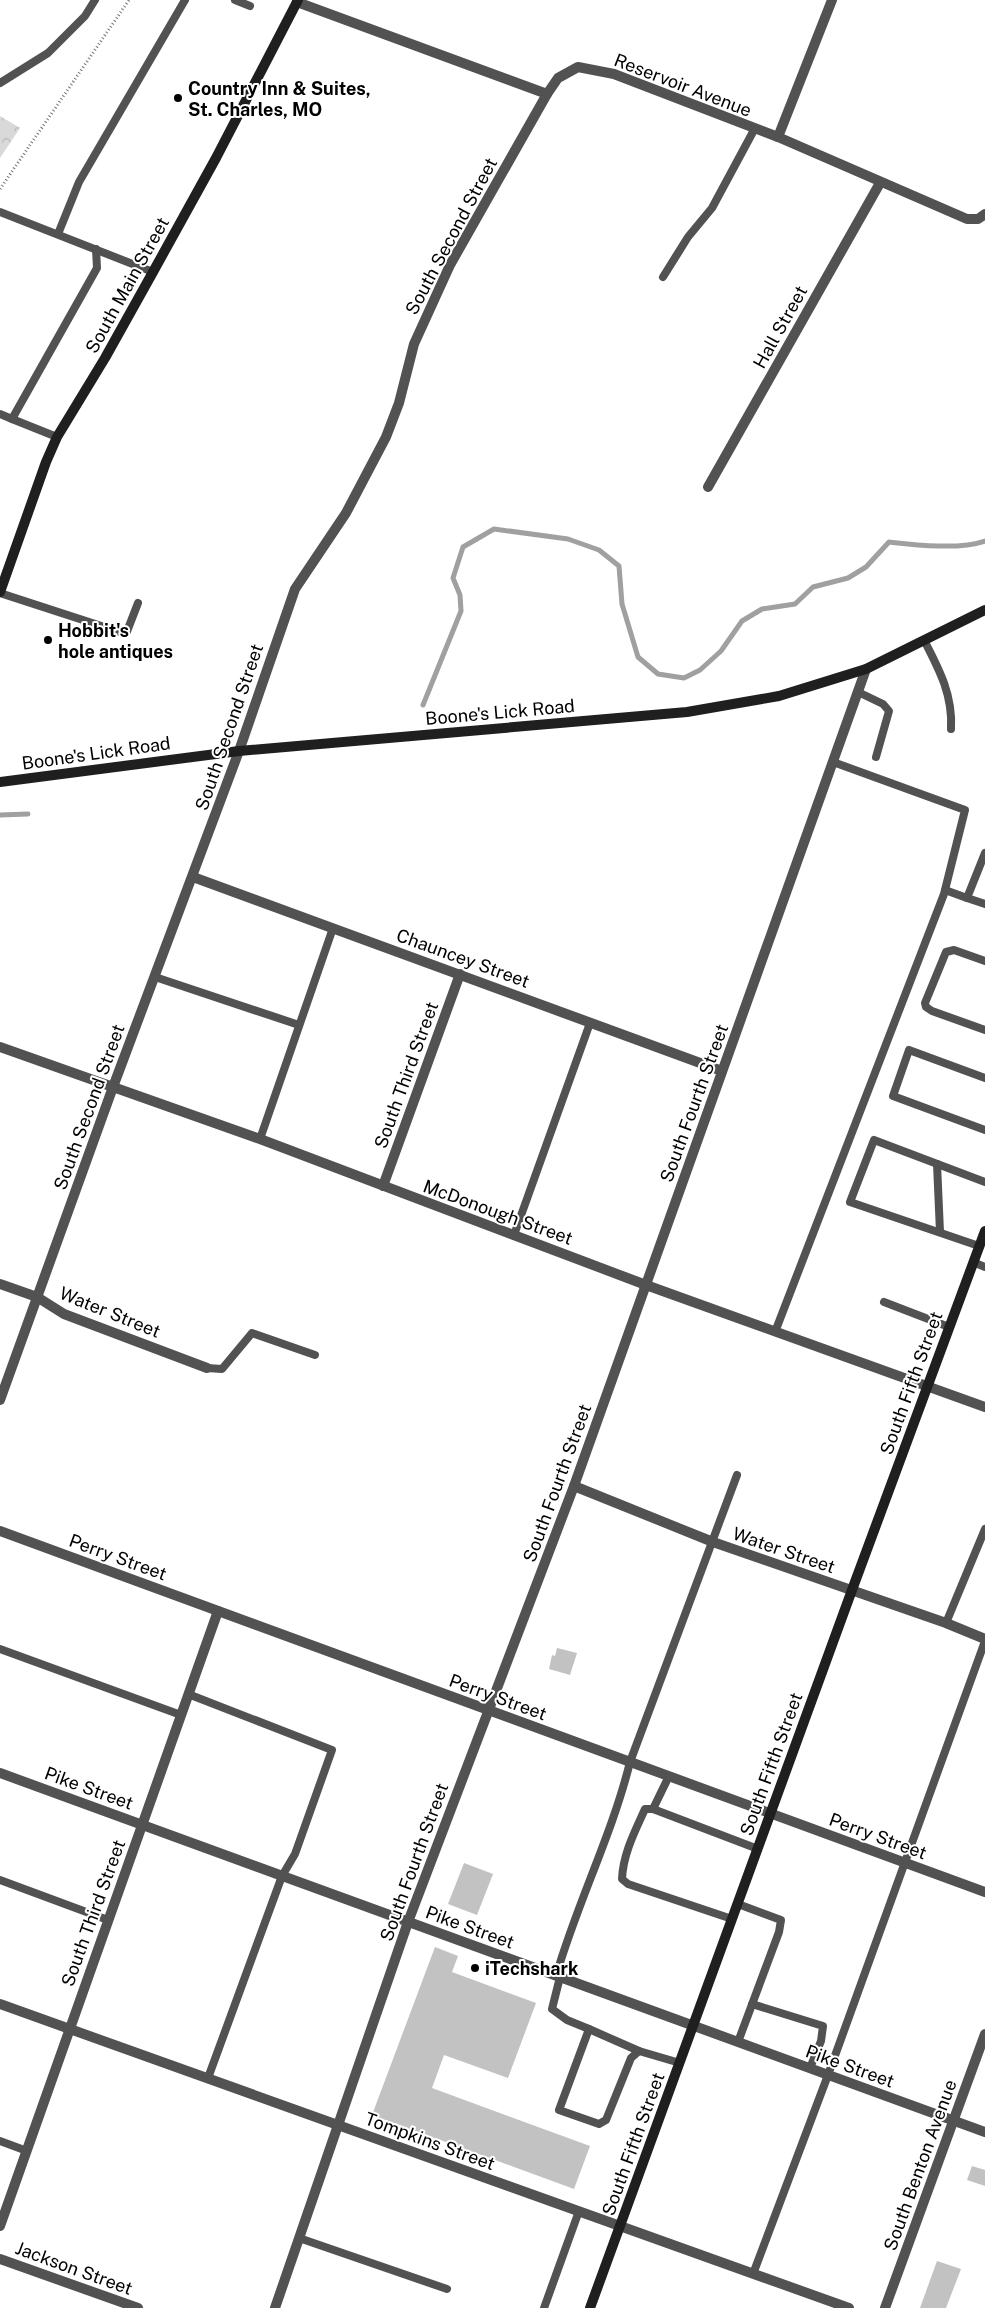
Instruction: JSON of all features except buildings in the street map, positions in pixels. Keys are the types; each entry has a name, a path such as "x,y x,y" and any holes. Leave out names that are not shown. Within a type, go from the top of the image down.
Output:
{"street":[{"path":"778,138 832,0"},
{"path":"297,1 547,94"},
{"name":"South Main Street","path":"0,592 46,462 57,437 105,358 153,272 297,1"},
{"name":"Reservoir Avenue","path":"547,94 558,78 578,66 614,74 778,138 967,219 982,216"},
{"name":"South Second Street","path":"0,1400 113,1087 239,751 295,589 346,513 386,437 399,403 414,344 450,265 547,94"},
{"name":"Hall Street","path":"708,487 880,183"},
{"name":"Boone's Lick Road","path":"0,782 239,751 687,712 779,696 866,669 984,613"},
{"name":"South Fourth Street","path":"275,2308 408,1922 574,1486 866,669"},
{"name":"Chauncey Street","path":"193,877 722,1072"},
{"name":"South Third Street","path":"383,1186 460,974"},
{"name":"McDonough Street","path":"0,1047 260,1139 646,1285 985,1407"},
{"name":"South Fifth Street","path":"590,2308 928,1387 972,1262 985,1231"},
{"name":"Water Street","path":"0,1284 37,1297 64,1314 207,1368"},
{"name":"Water Street","path":"574,1486 713,1542 946,1623 985,1640"},
{"name":"Perry Street","path":"0,1531 985,1892"},
{"name":"South Third Street","path":"0,2226 218,1611"},
{"name":"Pike Street","path":"0,1773 985,2132"},
{"name":"Tompkins Street","path":"0,2004 849,2308"},
{"name":"South Benton Avenue","path":"885,2308 985,2034"},
{"name":"Jackson Street","path":"0,2259 138,2308"}],"lane":[{"path":"0,83 48,54 85,16 95,0"},
{"path":"58,234 78,182 185,0"},
{"path":"235,0 250,6"},
{"path":"663,277 688,237 712,208 754,130"},
{"path":"0,212 153,272"},
{"path":"12,418 97,268 96,250"},
{"path":"0,414 57,437"},
{"path":"0,592 126,634 138,603"},
{"path":"924,640 945,681 952,712 951,729"},
{"path":"858,692 883,704 889,711 876,757"},
{"path":"775,1332 945,890 965,810 833,762"},
{"path":"967,898 985,852"},
{"path":"945,890 985,904"},
{"path":"260,1139 298,1025 334,928"},
{"path":"985,961 954,950 946,952 925,1003 926,1008 932,1011 985,1030"},
{"path":"155,977 298,1025"},
{"path":"514,1235 590,1023"},
{"path":"985,1078 909,1050 893,1096 985,1130"},
{"path":"979,1246 850,1202 874,1140 985,1182"},
{"path":"937,1164 940,1232"},
{"path":"972,1262 985,1266"},
{"path":"884,1302 949,1327"},
{"path":"207,1368 222,1369 252,1333 315,1355"},
{"path":"680,2063 639,2050 567,2020 552,2009 568,1935 737,1475"},
{"path":"946,1623 985,1529"},
{"path":"753,2274 828,2075 985,1640"},
{"path":"0,1648 181,1715"},
{"path":"188,1694 332,1750 295,1854 282,1876 208,2078"},
{"path":"653,1809 668,1776"},
{"path":"732,1919 628,1884 622,1878 622,1867 644,1810 653,1809 758,1849"},
{"path":"0,1880 108,1920"},
{"path":"738,1904 781,1920 779,1932 738,2042"},
{"path":"752,2004 823,2026 821,2041 810,2068"},
{"path":"589,2029 559,2110 599,2124 606,2120 631,2058 639,2050"},
{"path":"0,2142 27,2151"},
{"path":"544,2308 579,2211"},
{"path":"299,2238 447,2289"}],"path":[{"path":"0,190 129,0"}],"green space":[{"path":"0,116 20,128 0,158"}],"waterway":[{"path":"423,705 461,611 460,595 453,578 463,547 494,529 568,539 599,550 619,566 622,604 638,657 658,674 684,678 700,670 721,651 742,621 762,609 795,604 813,587 848,578 866,567 889,542 950,546 975,544 985,541"},
{"path":"0,815 28,814"}],"place":[{"name":"Country Inn & Suites, St. Charles, MO","path":"178,98"},
{"name":"Hobbit's hole antiques","path":"48,640"},
{"name":"iTechshark","path":"475,1968"}]}
